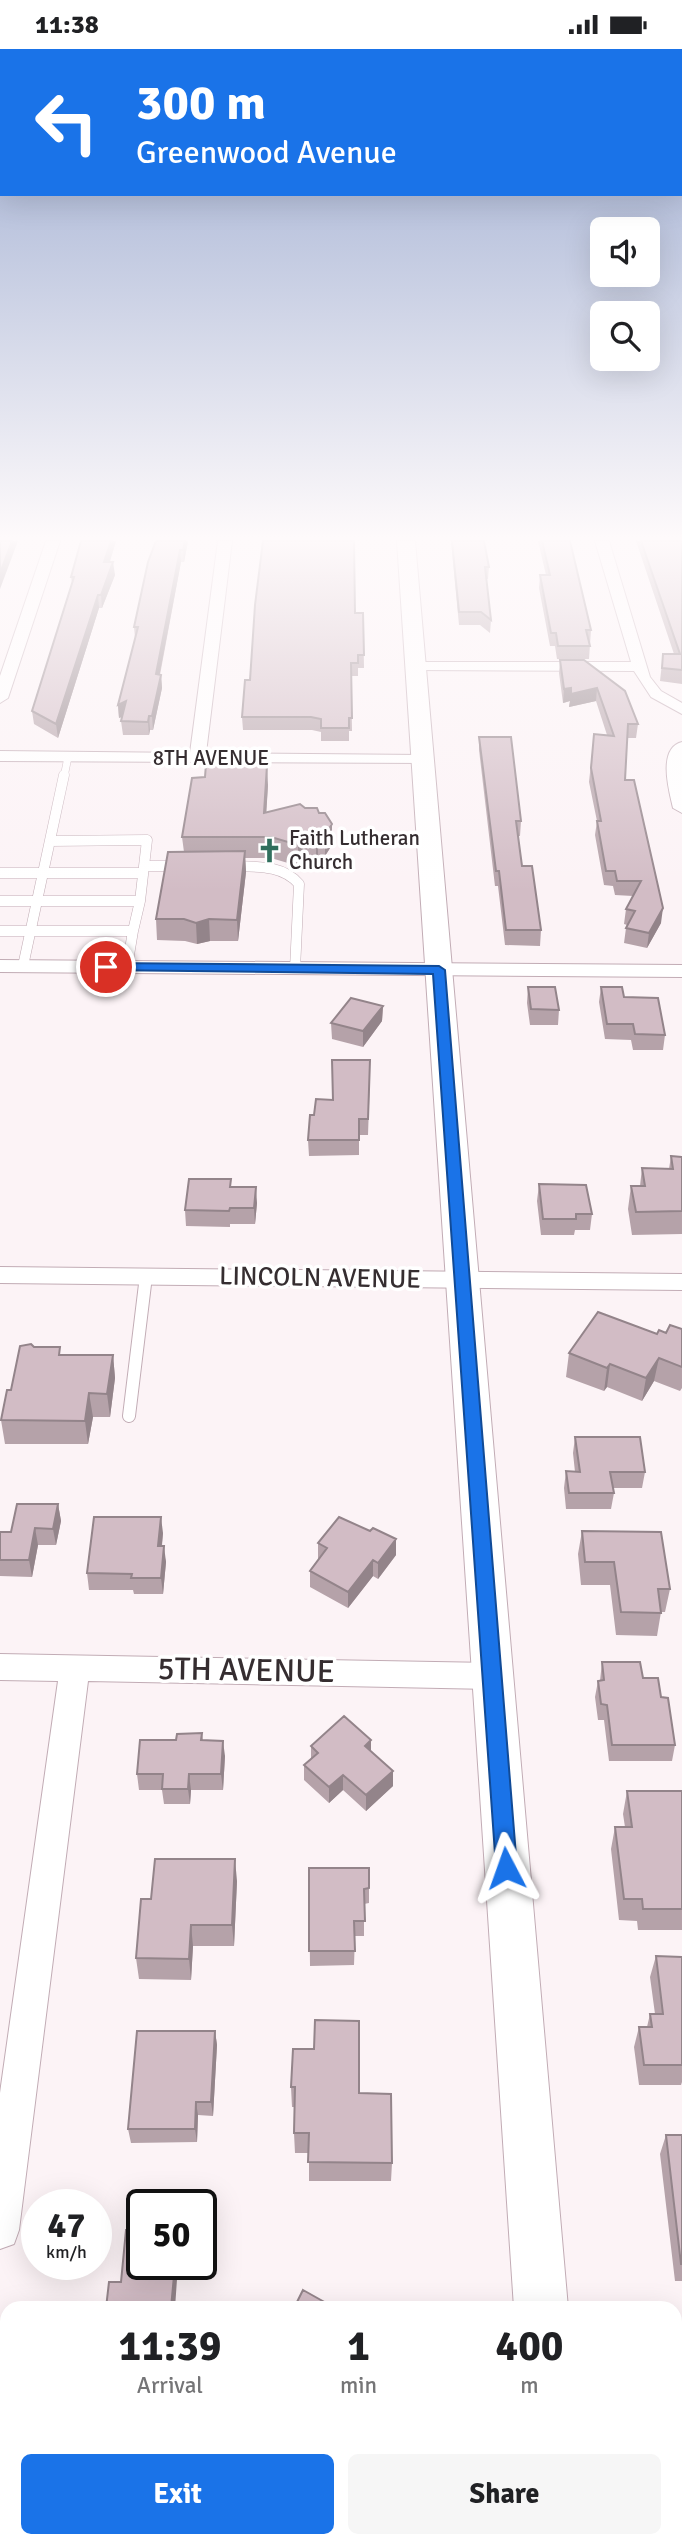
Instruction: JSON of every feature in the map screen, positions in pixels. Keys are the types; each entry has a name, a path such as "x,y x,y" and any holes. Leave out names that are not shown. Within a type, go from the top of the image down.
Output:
{"main road":[{"path":"415,658 540,2301"}],"street":[{"path":"0,698 14,658"},
{"path":"197,758 210,658"},
{"path":"636,658 647,686 682,709"},
{"path":"416,666 639,667"},
{"path":"682,747 673,772 682,808"},
{"name":"8TH AVENUE","path":"0,756 422,760"},
{"path":"0,966 682,971"},
{"name":"LINCOLN AVENUE","path":"0,1275 682,1282"},
{"name":"5TH AVENUE","path":"0,1667 281,1670 491,1676"},
{"path":"0,2230 75,1668"}],"lane":[{"path":"23,966 68,757"},
{"path":"50,841 147,840 140,901 127,967"},
{"path":"0,873 43,874 185,866"},
{"path":"222,866 278,869 294,875 299,884 295,969"},
{"path":"0,901 140,901"},
{"path":"0,931 133,931"},
{"path":"129,1416 146,1276"}],"building":[{"path":"49,658 78,658 56,724 32,711"},
{"path":"130,658 159,658 156,674 161,675 152,716 149,716 148,722 121,721 126,701 118,705"},
{"path":"251,658 358,658 358,663 351,663 352,718 349,718 349,728 321,728 321,719 311,717 242,717 245,680 250,680"},
{"path":"663,658 682,658 682,670 662,668"},
{"path":"560,660 584,660 625,691 638,724 628,724 625,780 634,780 663,908 649,933 626,928 635,911 626,909 641,881 617,881 615,871 606,871 597,821 601,821 591,768 594,734 614,736 597,688 571,694 571,688 564,689"},
{"path":"479,737 511,737 521,821 516,821 522,866 532,866 541,930 506,930"},
{"path":"239,756 267,765 264,813 300,804 305,808 317,808 319,813 325,813 332,824 325,835 318,835 316,841 303,841 298,845 271,837 182,837 192,778 205,777 206,764 223,764"},
{"path":"245,851 237,920 209,919 196,923 184,919 156,919 168,852"},
{"path":"528,987 555,987 559,1010 531,1009"},
{"path":"601,987 622,987 624,997 658,998 665,1035 635,1034 633,1024 607,1024"},
{"path":"351,998 383,1006 363,1031 331,1023"},
{"path":"332,1060 370,1060 368,1119 359,1119 359,1140 308,1140 310,1115 314,1115 316,1099 333,1100"},
{"path":"671,1156 682,1157 682,1211 636,1212 631,1186 645,1186 642,1168 673,1169"},
{"path":"189,1179 231,1179 230,1187 256,1187 254,1208 230,1208 229,1211 185,1210"},
{"path":"539,1184 586,1185 592,1214 576,1214 576,1219 543,1219"},
{"path":"598,1312 657,1334 659,1330 666,1333 670,1325 682,1329 682,1367 659,1358 646,1378 610,1364 607,1368 569,1353"},
{"path":"31,1344 34,1347 60,1347 59,1355 113,1355 107,1394 89,1393 85,1421 1,1420 7,1390 11,1390 20,1346"},
{"path":"575,1437 640,1437 645,1472 610,1472 614,1493 569,1493 566,1471 580,1472"},
{"path":"17,1504 58,1504 53,1529 35,1528 29,1560 0,1560 0,1532 11,1532"},
{"path":"94,1517 161,1517 158,1546 164,1546 161,1578 87,1573"},
{"path":"339,1517 396,1539 378,1563 373,1560 348,1592 310,1571 327,1548 318,1543"},
{"path":"582,1531 661,1532 670,1589 658,1589 661,1613 621,1612 614,1562 585,1562"},
{"path":"602,1662 640,1662 643,1678 658,1678 661,1697 668,1698 675,1745 612,1745 607,1705 601,1704 598,1681 604,1680"},
{"path":"344,1716 371,1740 365,1746 393,1771 366,1795 343,1775 329,1787 304,1765 318,1753 311,1746"},
{"path":"202,1733 201,1740 223,1741 221,1774 189,1774 188,1789 162,1789 163,1774 137,1774 140,1740 176,1740 177,1734"},
{"path":"627,1791 682,1791 682,1909 643,1909 642,1899 624,1899 615,1827 632,1827"},
{"path":"155,1859 235,1859 232,1925 191,1925 189,1959 136,1958 141,1899 151,1899"},
{"path":"309,1868 369,1868 369,1888 364,1889 365,1921 354,1921 355,1951 309,1951"},
{"path":"656,1956 682,1957 682,2065 644,2065 639,2027 652,2027 650,2014 663,2014"},
{"path":"315,2020 359,2021 359,2093 391,2094 392,2163 308,2162 309,2133 294,2133 295,2087 291,2087 293,2049 314,2049"},
{"path":"137,2031 215,2031 211,2102 196,2102 195,2129 128,2129"},
{"path":"666,2135 682,2135 682,2264 681,2264"},
{"path":"126,2230 126,2280 174,2280 172,2301 107,2301 109,2282 121,2282"},
{"path":"303,2290 323,2301 298,2301"}],"place":[{"name":"Faith Lutheran Church","path":"269,850"}],"route":[{"path":"106,967 439,970 506,1868"}]}
